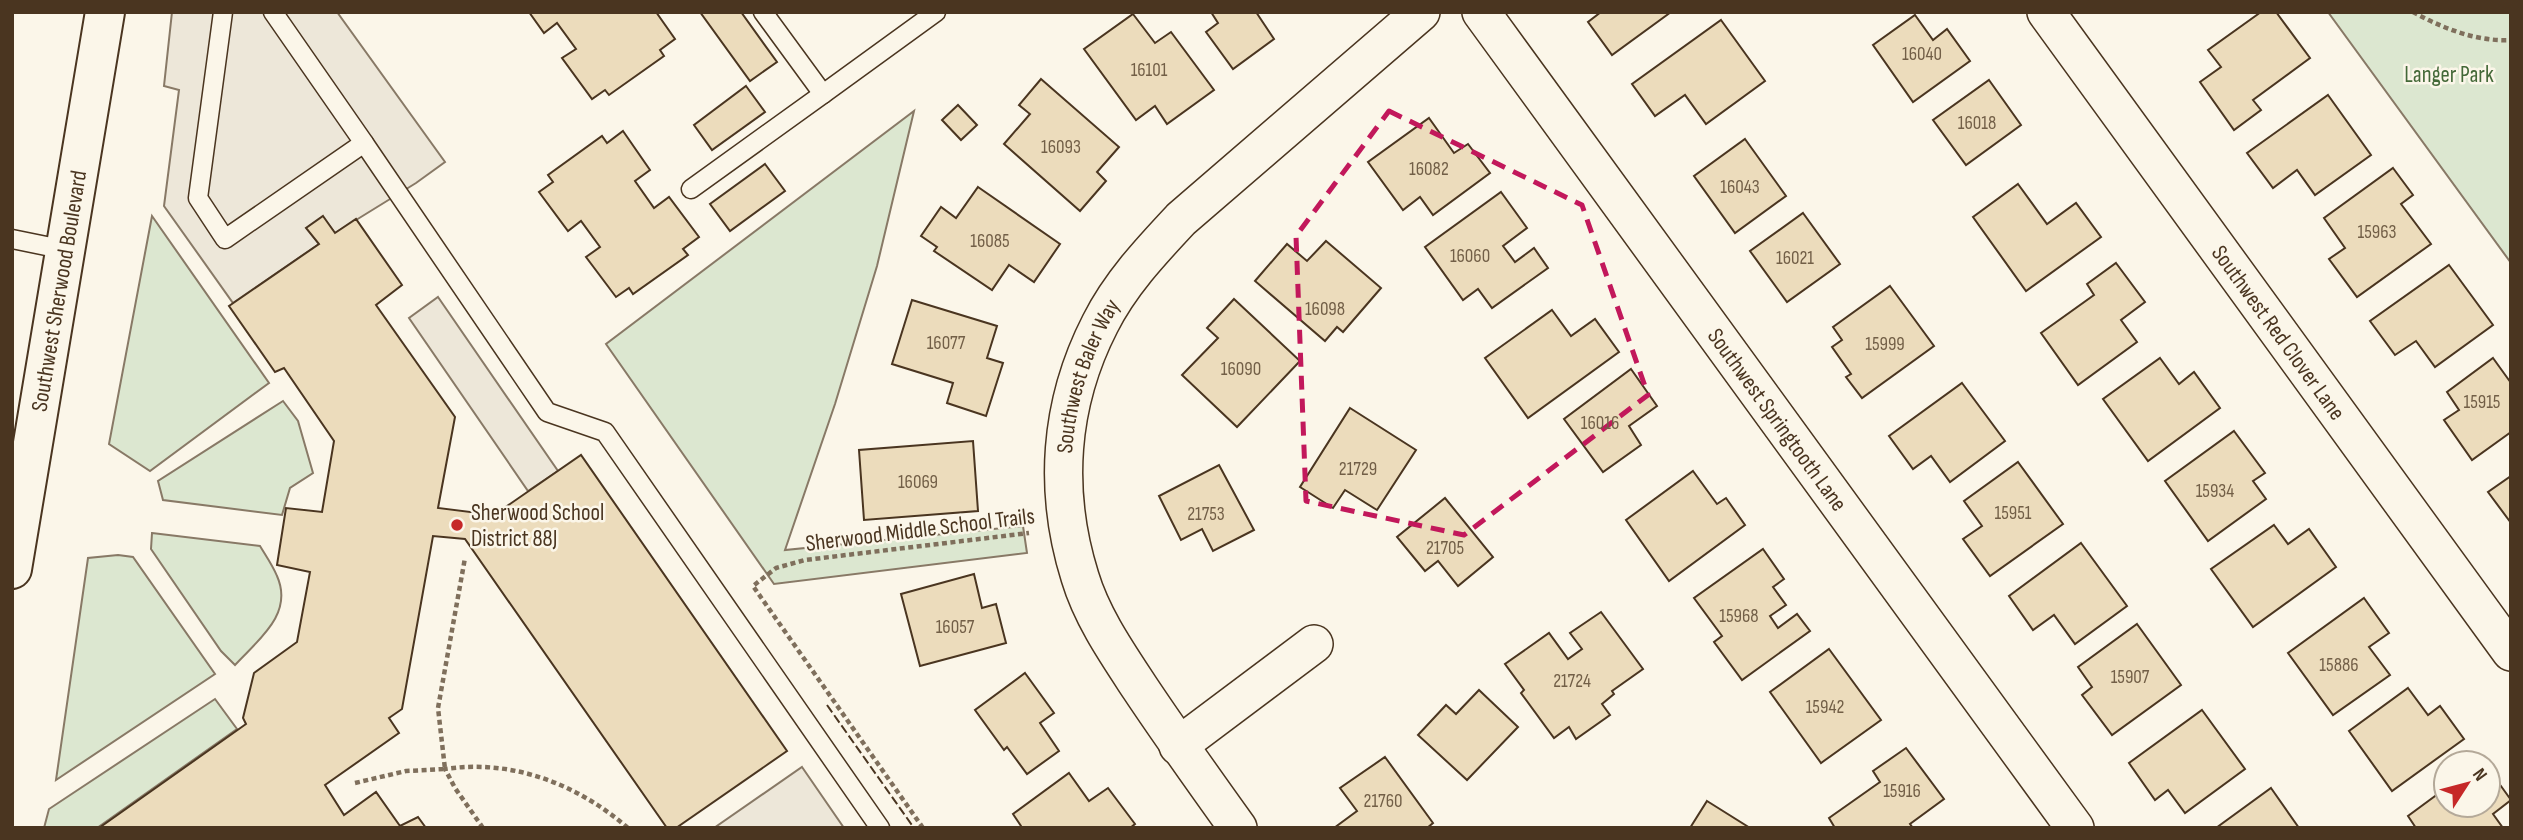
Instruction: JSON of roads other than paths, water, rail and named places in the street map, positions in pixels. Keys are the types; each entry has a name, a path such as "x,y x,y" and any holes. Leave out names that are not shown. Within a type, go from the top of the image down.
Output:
{"main road":[{"name":"Southwest Sherwood Boulevard","path":"12,569 105,12"}],"street":[{"name":"Southwest Baler Way","path":"1238,828 1178,746 1100,623 1080,578 1062,496 1062,461 1070,412 1079,373 1100,323 1145,257 1181,219 1421,12"},
{"name":"Southwest Springtooth Lane","path":"1482,12 2074,828"},
{"name":"Southwest Red Clover Lane","path":"2046,12 2511,653"},
{"path":"1178,746 1314,644"}],"lane":[{"path":"223,12 198,198 225,239 364,143"},
{"path":"273,12 547,411 605,432 880,828"},
{"path":"764,12 823,94"},
{"path":"691,189 936,12"},
{"path":"12,239 66,250"}],"place":[{"name":"Sherwood School District 88J","path":"457,525"}],"park label":[{"name":"Langer Park","path":"2449,74"}]}
